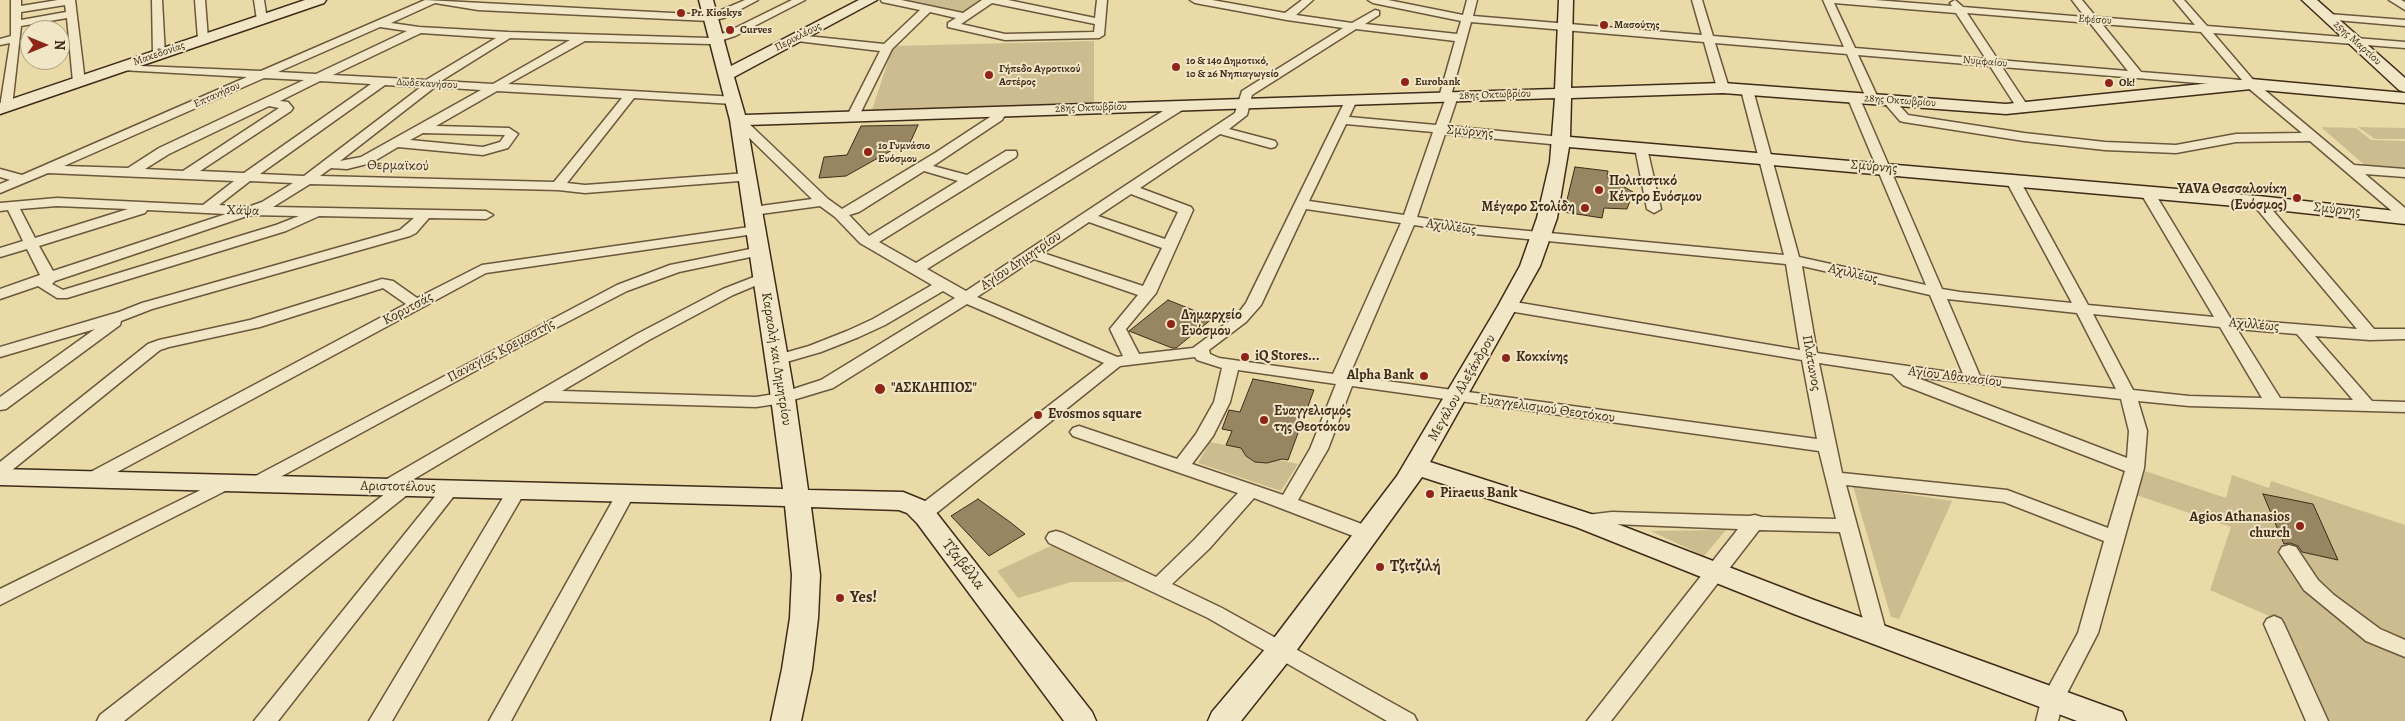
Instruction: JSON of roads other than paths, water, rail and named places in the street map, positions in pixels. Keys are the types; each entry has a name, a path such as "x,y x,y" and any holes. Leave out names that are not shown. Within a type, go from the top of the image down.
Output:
{"street":[{"path":"3,108 16,38 14,5 70,0 79,82"},
{"path":"157,0 159,55"},
{"path":"200,0 203,39"},
{"path":"259,0 262,20"},
{"name":"Μακεδονίας","path":"3,108 317,0"},
{"path":"433,0 478,7 710,18 720,16 753,0"},
{"name":"Επτανήσου","path":"0,189 433,0"},
{"name":"Καραολή και Δημητρίου","path":"706,0 735,110 747,176 783,398 806,575 802,644 786,721"},
{"path":"378,24 418,30 696,42 716,40 800,0"},
{"name":"Περικλέους","path":"726,75 870,0"},
{"path":"886,0 963,16"},
{"path":"989,0 952,25 1005,38 1099,35 1102,0"},
{"path":"993,0 1100,22"},
{"path":"1195,0 1219,2 1286,17 1462,38"},
{"path":"1250,10 1263,0"},
{"path":"1286,17 1308,0"},
{"path":"1372,0 1468,19 1565,28"},
{"path":"1287,503 1319,450 1342,380 1410,221 1442,130 1472,0"},
{"name":"Μεγάλου Αλεξάνδρου","path":"1225,720 1281,650 1368,534 1416,466 1509,306 1542,238 1562,141 1566,0"},
{"path":"1697,0 1723,88"},
{"path":"1828,0 1849,50 1879,98 1904,118 2024,137 2105,146 2176,149 2236,138 2312,137"},
{"name":"Εφέσου","path":"1836,0 1957,5 2092,20 2405,45"},
{"path":"2077,0 2137,75"},
{"path":"2179,0 2251,84 2405,216"},
{"name":"25ης Μαρτίου","path":"2309,0 2405,86"},
{"path":"1957,5 2023,108"},
{"path":"853,116 887,48 928,8"},
{"name":"Αγίου Δημητρίου","path":"542,396 746,402 783,398 833,381 966,298 1219,130 1241,115 1246,93 1375,13"},
{"path":"15,24 73,14"},
{"path":"606,38 632,14"},
{"path":"2328,17 2405,22"},
{"name":"Νυμφαίου","path":"1565,28 1849,50 2405,98"},
{"path":"131,172 158,154 418,30"},
{"path":"0,294 272,203 307,180 430,84 508,35"},
{"path":"0,42 16,38"},
{"path":"327,164 357,163 497,88 582,38"},
{"path":"797,38 887,48"},
{"name":"Δωδεκανήσου","path":"121,68 630,95 735,110"},
{"path":"205,210 247,176 383,81"},
{"name":"28ης Οκτωβρίου","path":"735,110 853,116 1723,88 1854,99 1879,98 1994,109 2023,108 2251,84"},
{"name":"Πλάτωνος","path":"1747,90 1793,260 1809,356 1834,478 1877,635"},
{"path":"558,186 630,95"},
{"path":"1854,99 1974,380"},
{"path":"1204,356 1201,347 1241,319 1253,305 1351,100"},
{"path":"186,174 286,108 284,105 268,102"},
{"path":"915,270 1180,106"},
{"path":"735,110 823,202 840,214 869,242 966,298 1115,362 922,514"},
{"path":"840,214 854,209 922,167 998,117 1001,112"},
{"name":"Σμύρνης","path":"1342,120 1641,148 2012,179 2405,216"},
{"path":"396,143 483,150 504,145 512,134 505,132 420,129"},
{"path":"1219,130 1271,144"},
{"path":"189,140 234,143"},
{"path":"1641,148 1654,209"},
{"path":"869,242 1011,154"},
{"path":"922,167 969,180"},
{"name":"Θερμαϊκού","path":"48,168 307,180 558,186 585,189 747,176"},
{"path":"2351,169 2405,173"},
{"path":"0,173 24,179"},
{"path":"2012,179 2128,396 2138,431 2135,468 2088,633 2050,711"},
{"path":"1129,189 1186,210 1168,245 1148,293 1118,330 1133,359"},
{"path":"2147,192 2274,402"},
{"name":"Χάψα","path":"8,210 57,202 205,210 486,215"},
{"path":"756,231 823,202"},
{"path":"2258,202 2370,335"},
{"name":"Αχιλλέως","path":"1301,204 1410,221 1542,238 1793,260 1937,293 2302,330 2370,335 2405,334"},
{"path":"0,254 152,207"},
{"path":"8,210 31,244 47,279 45,286 62,295 281,228 318,213"},
{"path":"0,352 124,315 147,306 405,233 411,230 425,214"},
{"path":"1088,217 1168,245"},
{"name":"Κορυτσάς","path":"89,480 476,272 493,266 756,231"},
{"name":"Παναγίας Κρεμαστής","path":"254,484 515,342 633,283 684,266 756,231"},
{"path":"1032,254 1148,293"},
{"path":"108,721 396,487 542,396 708,302 764,277"},
{"path":"0,471 154,347 165,342 254,324 382,283 388,284 416,304"},
{"path":"776,360 815,349 853,334 892,315 942,285"},
{"name":"Αγίου Αθανασίου","path":"1509,306 1809,356 1974,380 2207,402 2274,402 2405,407"},
{"path":"0,405 124,315"},
{"path":"2302,330 2366,405"},
{"name":"Ευαγγελισμού Θεοτόκου","path":"1115,362 1133,359 1204,356 1231,364 1457,397 1827,446"},
{"path":"1181,467 1204,436 1222,402 1231,364"},
{"path":"1897,370 1909,381 2135,468"},
{"path":"1079,432 1287,503 1368,534"},
{"path":"1416,466 1585,521 1877,635 2050,711 2110,721"},
{"name":"Αριστοτέλους","path":"0,477 796,497"},
{"path":"1834,478 2007,496 2115,538"},
{"path":"0,598 227,483"},
{"path":"265,721 451,488"},
{"path":"380,721 517,490"},
{"path":"1158,585 1202,544 1250,491"},
{"path":"500,721 626,492"},
{"name":"Τζαβέλλα","path":"796,497 895,499 910,504 922,514 1081,721"},
{"path":"1585,521 1612,518 1755,521 1846,526"},
{"path":"1598,721 1755,521"},
{"path":"1056,538 1215,613 1406,721"},
{"path":"2289,552 2311,585 2327,600 2373,635 2405,649"},
{"path":"2274,624 2317,721"}],"place":[{"name":"Pr. Kioskys","path":"681,13"},
{"name":"Μασούτης","path":"1604,25"},
{"name":"Curves","path":"730,30"},
{"name":"1ο & 14ο Δημοτικό, 10 & 26 Νηπιαγωγείο","path":"1176,67"},
{"name":"Γήπεδο Αγροτικού Αστέρος","path":"989,75"},
{"name":"Eurobank","path":"1405,82"},
{"name":"Ok!","path":"2109,83"},
{"name":"1ο Γυμνάσιο Ευόσμου","path":"868,152"},
{"name":"Πολιτιστικό Κέντρο Ευόσμου","path":"1599,190"},
{"name":"YAVA Θεσσαλονίκη (Ευόσμος)","path":"2297,198"},
{"name":"Μέγαρο Στολίδη","path":"1585,208"},
{"name":"Δημαρχείο Ευόσμου","path":"1171,324"},
{"name":"iQ Stores...","path":"1245,357"},
{"name":"Κοκκίνης","path":"1506,358"},
{"name":"Alpha Bank","path":"1424,376"},
{"name":"\"ΑΣΚΛΗΠΙΟΣ\"","path":"880,389"},
{"name":"Evosmos square","path":"1038,415"},
{"name":"Ευαγγελισμός της Θεοτόκου","path":"1264,420"},
{"name":"Piraeus Bank","path":"1430,494"},
{"name":"Agios Athanasios church","path":"2300,526"},
{"name":"Τζιτζιλή","path":"1380,567"},
{"name":"Yes!","path":"840,598"}]}
